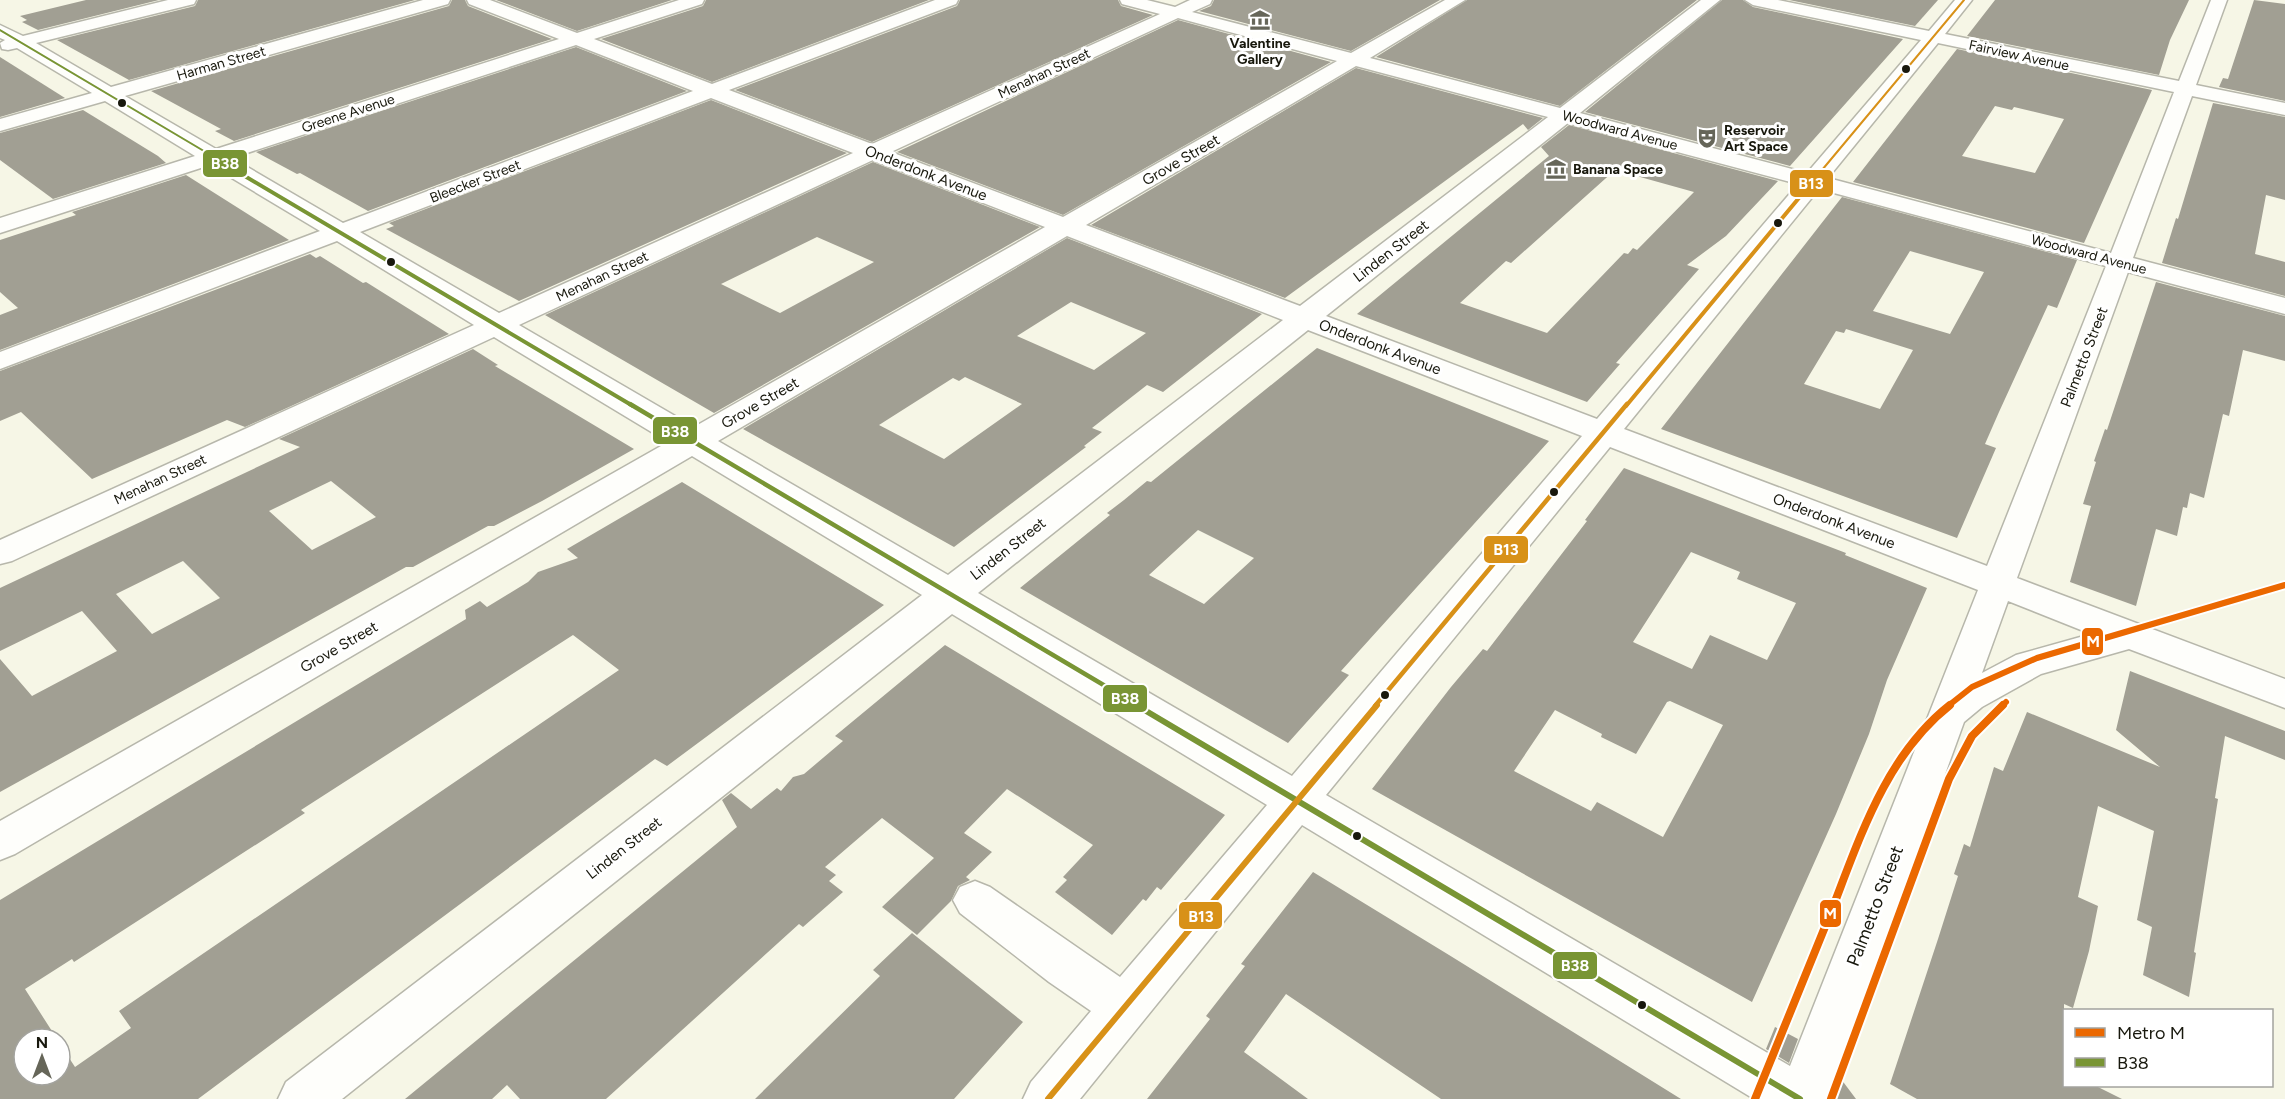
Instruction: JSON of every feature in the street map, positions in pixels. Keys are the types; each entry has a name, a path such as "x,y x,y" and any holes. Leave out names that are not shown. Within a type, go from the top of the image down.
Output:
{"street":[{"path":"7,40 188,0"},
{"name":"Harman Street","path":"0,125 442,0"},
{"name":"Onderdonk Avenue","path":"475,0 2285,694"},
{"name":"Greene Avenue","path":"10,216 214,157 696,0"},
{"name":"Bleecker Street","path":"0,361 950,0"},
{"name":"Woodward Avenue","path":"1128,0 2285,306"},
{"name":"Menahan Street","path":"0,553 1204,0"},
{"name":"Grove Street","path":"0,842 1355,60 1455,0"},
{"name":"Linden Street","path":"303,1099 1712,0"},
{"name":"Fairview Avenue","path":"1753,0 2285,109"},
{"path":"1048,1099 1964,0"},
{"name":"Palmetto Street","path":"1801,1099 2219,0"},
{"path":"7,40 109,94 1801,1099"},
{"path":"1948,714 1969,697 2029,664 2132,635"},
{"path":"975,900 1065,967 1125,1007"}],"building":[{"path":"86,0 159,0 38,30 22,22 27,20 20,16"},
{"path":"198,0 415,0 129,80 57,40 195,6"},
{"path":"452,0 465,0 468,6 552,39 234,141 215,131 221,129 151,91 449,6"},
{"path":"496,0 672,0 577,31"},
{"path":"706,0 929,0 712,82 601,39 703,6"},
{"path":"960,0 1118,0 1121,6 1153,15 872,142 735,90 957,6"},
{"path":"1214,0 1440,0 1351,51 1199,11 1211,6"},
{"path":"1467,0 1697,0 1560,106 1376,57"},
{"path":"1722,0 1743,0 1753,7 1903,39 1790,166 1585,112"},
{"path":"1789,0 1938,0 1915,26"},
{"path":"1995,0 2189,0 2170,40 2159,75 1967,36"},
{"path":"2254,0 2285,4 2285,101 2219,87 2223,78 2228,79"},
{"path":"1178,20 1331,62 1063,215 897,152"},
{"path":"576,47 687,91 368,211 300,173 297,174 256,152"},
{"path":"1957,49 2152,90 2084,243 1853,182","holes":["1995,106 2012,110 2014,107 2064,119 2035,173 1962,156"]},
{"path":"0,57 65,98 0,117"},
{"path":"1356,68 1543,118 1528,130 1523,124 1285,298 1091,225"},
{"path":"711,100 847,153 519,301 386,229 394,226 389,223"},
{"path":"2213,103 2285,117 2285,200 2266,195 2255,254 2285,262 2285,296 2162,263 2176,218 2178,219"},
{"path":"83,110 166,163 53,199 0,160 0,133"},
{"path":"1569,125 1778,181 1726,236 1687,265 1699,269 1616,363 1620,364 1587,402 1357,314 1549,156 1541,147","holes":["1615,170 1694,192 1637,250 1633,248 1628,254 1624,253 1547,333 1460,303 1506,261 1511,263"]},
{"path":"873,162 1040,227 714,413 545,315","holes":["817,237 874,262 780,313 721,284"]},
{"path":"186,175 289,240 0,350 0,315 18,308 0,292 0,240 76,215 72,212"},
{"path":"1842,197 2077,260 2057,308 2048,305 1985,444 1996,448 1957,538 1661,429","holes":["1910,251 1984,272 1950,334 1873,311","1846,329 1913,350 1880,409 1804,384 1836,331 1844,333"]},
{"path":"1067,238 1262,314 1163,392 1147,385 1092,428 1102,432 1084,446 1086,447 954,547 743,429","holes":["1071,302 1136,329 1146,333 1094,370 1017,336","965,377 1022,404 944,459 879,425 953,378 959,381"]},
{"path":"310,254 316,258 320,256 363,283 366,282 449,334 245,427 227,420 92,479 21,412 0,421 0,371"},
{"path":"2156,282 2285,316 2285,361 2243,350 2229,416 2223,414 2204,498 2190,493 2187,508 2183,507 2177,536 2156,529 2136,606 2070,582 2091,506 2083,504 2096,462 2094,461 2105,429 2107,430"},
{"path":"1317,348 1549,441 1341,671 1349,675 1288,743 1020,588 1110,515 1107,513 1147,481 1151,482","holes":["1198,530 1254,558 1204,604 1149,575"]},
{"path":"473,349 498,365 495,366 634,449 494,526 488,526 413,567 406,567 0,792 0,659 32,696 117,651 82,611 0,651 0,588 300,447 279,439","holes":["331,481 376,517 312,550 269,511","183,561 220,598 152,634 116,594"]},
{"path":"1624,468 1846,553 1845,555 1927,588 1887,680 1869,734 1836,814 1752,1002 1372,789 1451,687 1483,649 1487,651 1587,521 1585,520","holes":["1691,552 1740,572 1737,579 1796,603 1767,660 1710,635 1692,669 1633,642","1670,701 1723,725 1663,837 1597,802 1591,811 1514,771 1555,710 1636,754 1667,702"]},
{"path":"682,482 884,605 667,766 655,759 198,1099 0,1099 0,900 466,619 465,610 480,601 487,607 528,582 538,572 578,558 567,549","holes":["573,635 619,670 119,1011 131,1028 75,1067 72,1062 72,1087 12,1087 12,1027 49,1027 25,989 72,959 74,962 305,813 301,810"]},
{"path":"945,645 1225,815 1161,890 1157,887 1146,901 1143,899 1112,935 1055,892 1067,880 1063,877 1093,845 1007,789 964,833 992,852 966,877 970,880 958,886 951,901 917,935 882,907 934,858 882,818 825,867 836,875 829,881 843,892 803,927 799,924 606,1099 520,1099 507,1085 492,1099 405,1099 737,827 722,800 731,793 751,809 777,788 781,791 793,777 804,774 843,741 835,736"},
{"path":"2130,671 2285,731 2285,760 2225,736 2189,997 2143,975 2152,927 2137,920 2154,831 2098,806 2078,897 2098,906 2089,951 2073,1008 2064,1004 2063,1009 2063,1087 2098,1087 2122,1099 1917,1099 1890,1084 1958,876 1954,874 1964,844 1970,847 1994,767 2003,771 2027,712 2160,767 2116,730"},
{"path":"1313,872 1681,1099 1441,1099 1286,994 1244,1052 1308,1099 1147,1099 1210,1019 1206,1016 1245,966 1241,964"},
{"path":"912,933 1023,1022 954,1099 755,1099 880,976 873,970"},
{"path":"1775,1027 1798,1039 1789,1063 1766,1049"},
{"path":"1838,1075 1856,1099 1829,1099"}],"metro line":[{"name":"M","path":"1755,1099 1870,815 1897,763 1917,735 1937,715 1972,687 2037,658 2285,585"},
{"name":"M","path":"1831,1099 1949,779 1972,736 2006,702"}],"transit line":[{"name":"B13","path":"1048,1099 1964,0"},
{"name":"B38","path":"0,30 1800,1099"}],"place":[{"name":"Valentine Gallery","path":"1260,20"},
{"name":"Reservoir Art Space","path":"1707,138"},
{"name":"Banana Space","path":"1556,169"}]}
